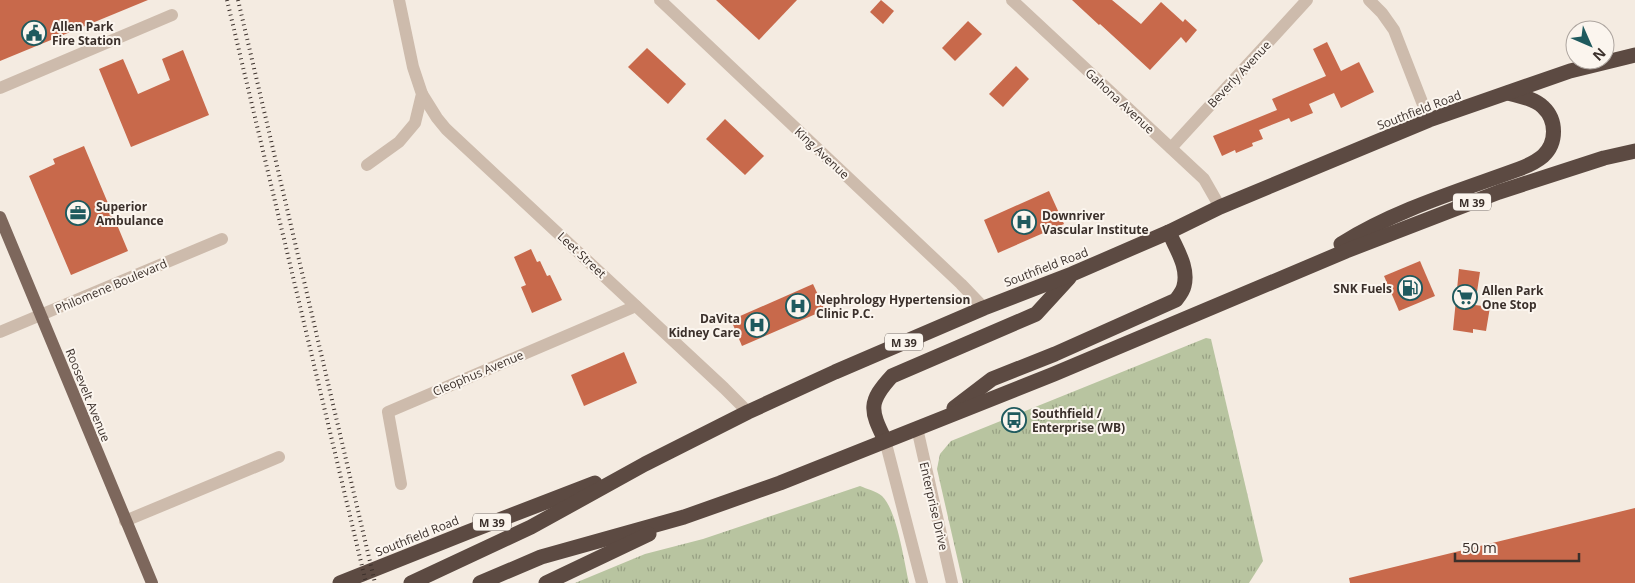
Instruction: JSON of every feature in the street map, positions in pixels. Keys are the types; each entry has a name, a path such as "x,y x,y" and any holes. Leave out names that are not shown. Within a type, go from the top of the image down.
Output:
{"highway":[{"name":"Southfield Road","path":"411,583 531,527 645,464 748,412 835,372 984,308 1072,274 1169,232 1220,207 1429,120 1570,71 1635,55"},
{"path":"1313,264 1351,239 1400,214 1437,198 1532,164 1544,156 1552,142 1554,130 1551,118 1543,107 1532,99 1508,93"},
{"name":"M 39","path":"480,583 541,557 684,517 780,483 1062,371 1313,264 1499,192 1604,158 1635,151"},
{"path":"941,419 992,379 1055,354 1176,300 1184,288 1185,274 1169,232"},
{"path":"885,440 873,414 874,400 881,388 892,376 1036,314 1072,274"},
{"name":"Southfield Road","path":"340,583 645,464"},
{"name":"M 39","path":"546,583 684,517"}],"main road":[{"name":"Roosevelt Avenue","path":"0,217 152,583"}],"street":[{"path":"367,165 399,142 415,123 422,94 413,68 399,0"},
{"name":"King Avenue","path":"660,0 961,284 984,308"},
{"name":"Gahona Avenue","path":"1012,0 1204,179 1220,207"},
{"name":"Beverly Avenue","path":"1170,148 1307,0"},
{"path":"1369,0 1382,13 1394,30 1429,120"},
{"path":"0,88 172,15"},
{"name":"Leet Street","path":"422,94 437,118 446,128 748,412"},
{"name":"Philomene Boulevard","path":"0,332 222,239"},
{"name":"Cleophus Avenue","path":"401,484 388,412 636,306"},
{"name":"Enterprise Drive","path":"917,428 952,583"},
{"path":"885,440 922,583"},
{"path":"125,520 279,457"}],"green space":[{"path":"1206,338 1211,339 1263,561 1249,583 963,583 937,469 940,454 951,441"},
{"path":"860,486 880,494 887,503 896,524 909,583 575,583 645,554 703,539"}],"building":[{"name":"Allen Park Fire Station","path":"0,0 148,0 0,61"},
{"path":"716,0 797,0 759,40"},
{"path":"881,0 894,11 883,24 870,12"},
{"path":"1072,0 1112,0 1141,24 1161,2 1183,22 1185,19 1197,30 1186,43 1181,37 1150,70"},
{"path":"968,21 982,34 955,61 942,48"},
{"path":"1327,42 1341,71 1359,62 1374,92 1341,108 1334,93 1309,104 1313,113 1291,122 1289,118 1259,130 1263,139 1252,143 1253,146 1236,153 1235,150 1222,156 1213,136 1277,110 1272,99 1326,76 1313,49"},
{"path":"647,48 686,84 668,104 628,67"},
{"path":"183,50 209,115 131,147 99,69 123,59 138,94 170,80 162,59"},
{"path":"1016,66 1029,79 1003,107 989,94"},
{"path":"725,119 764,156 745,175 706,139"},
{"name":"Superior Ambulance","path":"84,146 128,251 71,275 29,176 55,164 53,159"},
{"name":"Downriver Vascular Institute","path":"1049,191 1064,224 998,253 984,220"},
{"path":"531,249 537,262 540,261 547,276 550,275 562,300 532,313 521,287 526,285 514,257"},
{"path":"1420,261 1435,296 1399,311 1384,276"},
{"name":"Allen Park One Stop","path":"1459,269 1480,272 1475,305 1490,307 1486,331 1473,329 1473,333 1453,330"},
{"path":"813,284 825,310 742,346 731,320"},
{"path":"624,352 637,383 584,406 571,375"},
{"path":"1635,508 1635,583 1350,583 1349,578"}],"railway":[{"path":"227,0 366,583"},
{"path":"238,0 375,583"}],"place":[{"name":"Allen Park Fire Station","path":"34,33"},
{"name":"Superior Ambulance","path":"78,213"},
{"name":"Downriver Vascular Institute","path":"1024,222"},
{"name":"SNK Fuels","path":"1410,288"},
{"name":"Allen Park One Stop","path":"1465,297"},
{"name":"Nephrology Hypertension Clinic P.C.","path":"798,306"},
{"name":"DaVita Kidney Care","path":"757,325"},
{"name":"Southfield / Enterprise (WB)","path":"1014,420"}]}
